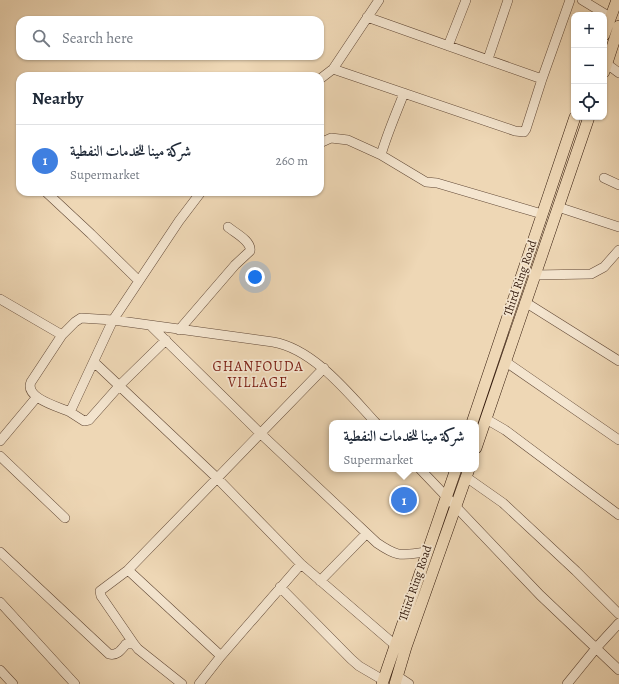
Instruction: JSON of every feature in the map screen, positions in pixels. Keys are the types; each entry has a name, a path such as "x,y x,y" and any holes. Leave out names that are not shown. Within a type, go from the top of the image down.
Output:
{"main road":[{"path":"607,31 615,19 617,0"},
{"path":"607,62 619,26"},
{"path":"473,420 574,120"},
{"name":"Third Ring Road","path":"479,439 588,120"},
{"path":"383,682 426,552 455,472"},
{"name":"Third Ring Road","path":"396,680 467,473"}],"street":[{"path":"324,76 333,69 378,0"},
{"path":"448,46 466,0"},
{"path":"488,59 508,0"},
{"path":"333,69 521,132 526,129 542,78 570,0"},
{"path":"582,0 615,19"},
{"path":"367,17 542,78"},
{"path":"607,69 619,73"},
{"path":"381,155 404,93"},
{"path":"324,141 332,138 348,140 381,155 426,182 436,183 542,214"},
{"path":"604,178 619,185"},
{"path":"50,196 139,281"},
{"path":"70,412 113,320 179,221 198,196"},
{"path":"558,207 619,226"},
{"path":"179,330 235,265 250,251 249,244 228,228"},
{"path":"534,275 591,274 604,267 619,250"},
{"path":"0,299 62,335"},
{"path":"525,302 619,360"},
{"path":"166,340 120,385 89,420 84,421 70,412 36,398 30,389 29,385 62,335 75,322 81,318 113,320 288,346 324,368 373,420"},
{"path":"151,326 366,534 390,552 399,555 426,552"},
{"path":"94,362 217,478 301,564 395,645"},
{"path":"506,362 619,440"},
{"path":"182,684 134,644 100,594 100,591 128,570 324,368"},
{"path":"0,441 36,398"},
{"path":"486,419 505,430 619,515"},
{"path":"0,456 66,518"},
{"path":"423,472 540,595 619,670"},
{"path":"467,473 503,503 576,571 619,614"},
{"path":"320,581 366,534"},
{"path":"0,552 109,654 114,655 118,653 126,644 134,644"},
{"path":"199,684 221,656 301,564"},
{"path":"128,570 221,656"},
{"path":"280,587 351,659 383,682"},
{"path":"0,602 75,684"},
{"path":"567,684 619,623"},
{"path":"0,670 13,684"},
{"path":"396,680 409,684"}],"place":[{"name":"شركة مينا للخدمات النفطية","path":"404,500"}],"district":[{"name":"GHANFOUDA VILLAGE","path":"258,374"}]}
